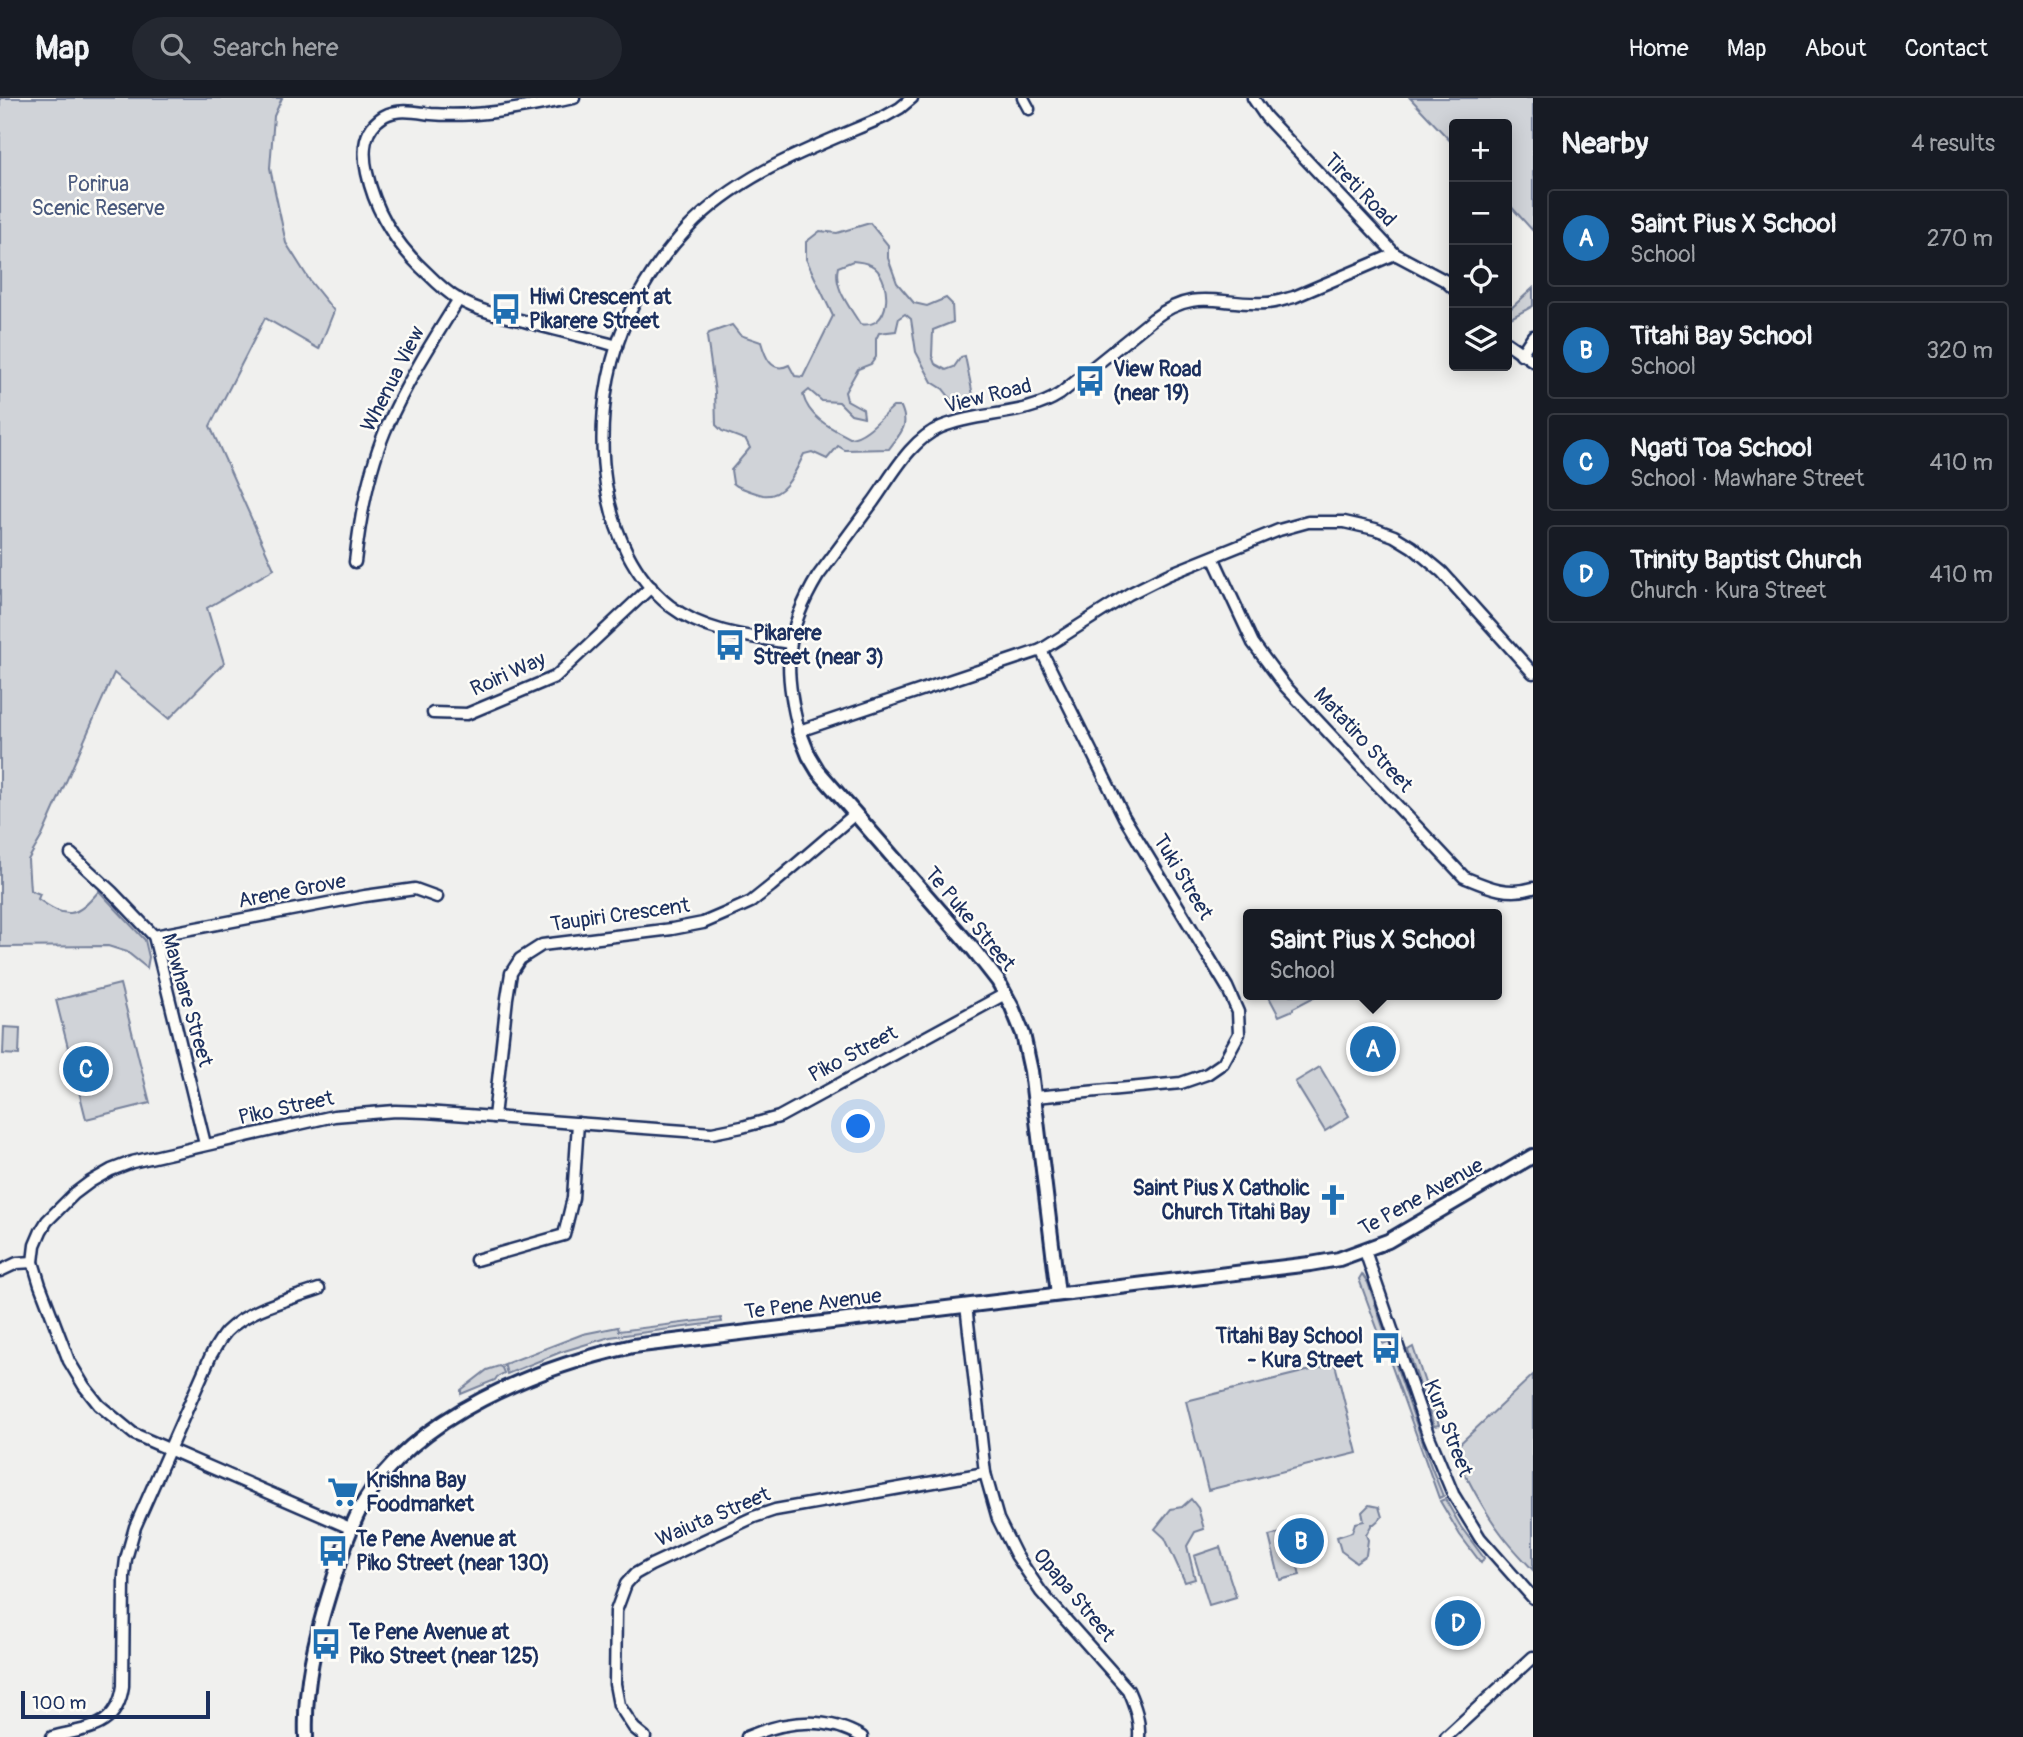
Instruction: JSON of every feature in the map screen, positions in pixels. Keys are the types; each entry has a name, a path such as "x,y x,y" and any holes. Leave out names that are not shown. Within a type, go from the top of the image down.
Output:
{"street":[{"path":"574,98 488,114 396,112 382,118 368,134 365,159 374,198 383,221 409,257 458,299 498,314 617,346"},
{"path":"790,643 742,635 701,624 671,606 639,573 625,550 617,529 604,469 603,430 608,384 617,346 634,305 660,262 689,227 724,196 765,170 884,117 912,98"},
{"path":"1023,98 1029,108"},
{"name":"Tireti Road","path":"1253,98 1266,117 1395,254 1449,284"},
{"name":"View Road","path":"790,643 797,618 818,576 900,464 913,448 933,431 954,422 1049,401 1165,310 1180,303 1203,299 1260,303 1279,301 1395,254"},
{"name":"Whenua View","path":"355,562 370,475 384,433 408,384 458,299"},
{"path":"1521,354 1533,336"},
{"path":"1512,346 1533,361"},
{"path":"799,731 1041,650 1129,594 1167,575 1279,530 1308,522 1344,522 1394,536 1429,559 1533,673"},
{"name":"Matatiro Street","path":"1213,557 1253,643 1285,686 1464,877 1497,891 1523,891 1533,888"},
{"name":"Roiri Way","path":"433,713 467,714 555,677 651,587"},
{"name":"Te Puke Street","path":"790,643 789,687 799,731 818,771 974,949 990,969 1018,1021 1027,1046 1035,1097 1058,1294"},
{"name":"Tuki Street","path":"1035,1097 1181,1083 1207,1074 1223,1063 1239,1034 1238,1012 1227,987 1124,817 1041,650"},
{"name":"Taupiri Crescent","path":"494,1117 511,973 520,959 542,945 672,929 704,923 724,915 751,902 855,814"},
{"name":"Mawhare Street","path":"71,854 154,936 205,1144"},
{"name":"Arene Grove","path":"154,936 378,894 415,889 437,897"},
{"name":"Piko Street","path":"33,1262 35,1245 41,1231 74,1194 111,1170 132,1162 357,1113 426,1111 712,1133 779,1117 1005,994"},
{"path":"476,1260 565,1235 573,1198 578,1123"},
{"name":"Te Pene Avenue","path":"306,1737 308,1677 314,1647 350,1528 381,1478 417,1441 470,1405 557,1367 592,1355 633,1346 1339,1259 1388,1241 1533,1156"},
{"name":"Kura Street","path":"1365,1251 1428,1434 1453,1494 1480,1538 1533,1598"},
{"path":"0,1271 17,1263 33,1262 61,1342 84,1386 99,1405 134,1434 350,1528"},
{"path":"52,1737 104,1721 113,1715 121,1702 126,1559 135,1527 211,1355 224,1334 254,1312 319,1289"},
{"name":"Opapa Street","path":"966,1305 985,1473 998,1518 1006,1537 1041,1592 1128,1690 1139,1721 1139,1737"},
{"name":"Waiuta Street","path":"645,1737 634,1728 619,1705 615,1685 615,1611 626,1584 635,1574 754,1517 775,1510 985,1473"},
{"path":"1446,1737 1533,1657"},
{"path":"747,1737 792,1723 811,1722 835,1725 862,1737"}],"green space":[{"name":"Porirua Scenic Reserve","path":"0,98 282,98 274,116 270,168 286,243 310,281 334,311 319,349 265,318 210,426 274,569 207,608 224,663 169,719 114,673 42,836 28,860 30,890 40,894 38,899 56,910 64,913 77,911 99,891 145,940 149,957 147,968 127,952 108,946 0,947"},
{"path":"1410,98 1533,98 1533,231 1512,208 1512,119 1449,119 1449,140"},
{"path":"870,223 888,245 888,258 897,283 914,303 927,306 946,298 952,304 953,322 933,330 932,356 935,364 946,370 954,367 961,357 965,356 974,400 972,404 955,404 943,389 932,382 916,352 911,319 905,314 899,318 896,331 879,333 876,339 876,357 871,364 858,369 845,392 847,400 863,409 864,417 851,414 839,402 822,401 809,390 803,395 815,416 850,438 867,430 893,407 901,407 904,425 889,449 845,450 838,446 827,459 812,452 804,454 789,482 778,493 756,493 733,483 731,470 750,448 746,440 722,431 716,425 715,392 707,337 709,333 732,325 740,335 761,342 773,365 789,365 795,376 803,377 833,316 806,259 806,242 820,231 837,233","holes":["853,261 874,267 884,284 886,304 883,313 878,320 870,324 860,324 843,297 838,282 838,267"]},
{"path":"1533,288 1533,306 1512,317 1512,307"},
{"path":"120,984 150,1103 86,1119 56,1000"},
{"path":"1271,1000 1308,1000 1293,1010 1279,1016"},
{"path":"4,1027 20,1028 19,1055 3,1054"},
{"path":"1320,1067 1349,1116 1325,1131 1295,1082"},
{"path":"1362,1274 1368,1283 1388,1342 1383,1344 1359,1279"},
{"path":"721,1318 722,1322 610,1337 561,1352 507,1374 502,1365 583,1334 618,1327 619,1331"},
{"path":"1413,1347 1439,1425 1434,1426 1408,1350"},
{"path":"1391,1351 1443,1496 1439,1498 1387,1353"},
{"path":"1335,1364 1357,1453 1208,1490 1186,1401"},
{"path":"499,1366 504,1373 495,1380 461,1394 461,1390 487,1370"},
{"path":"1533,1375 1533,1570 1489,1516 1453,1450"},
{"path":"1191,1499 1198,1508 1204,1529 1195,1532 1187,1546 1195,1579 1185,1582 1165,1538 1155,1529 1171,1509 1182,1507"},
{"path":"1445,1499 1484,1558 1481,1563 1440,1501"},
{"path":"1369,1505 1379,1507 1382,1517 1372,1524 1366,1535 1366,1555 1356,1562 1341,1551 1337,1537 1352,1532 1355,1523 1364,1521 1362,1512"},
{"path":"1289,1531 1300,1575 1280,1580 1269,1536"},
{"path":"1220,1547 1236,1597 1209,1605 1194,1556"}],"place":[{"name":"Hiwi Crescent at Pikarere Street","path":"506,309"},
{"name":"View Road (near 19)","path":"1090,381"},
{"name":"Pikarere Street (near 3)","path":"730,645"},
{"name":"Saint Pius X School","path":"1373,1049"},
{"name":"Ngati Toa School","path":"86,1069"},
{"name":"Saint Pius X Catholic Church Titahi Bay","path":"1333,1200"},
{"name":"Titahi Bay School - Kura Street","path":"1386,1348"},
{"name":"Krishna Bay Foodmarket","path":"343,1492"},
{"name":"Titahi Bay School","path":"1301,1541"},
{"name":"Te Pene Avenue at Piko Street (near 130)","path":"333,1551"},
{"name":"Trinity Baptist Church","path":"1458,1623"},
{"name":"Te Pene Avenue at Piko Street (near 125)","path":"326,1644"}]}
